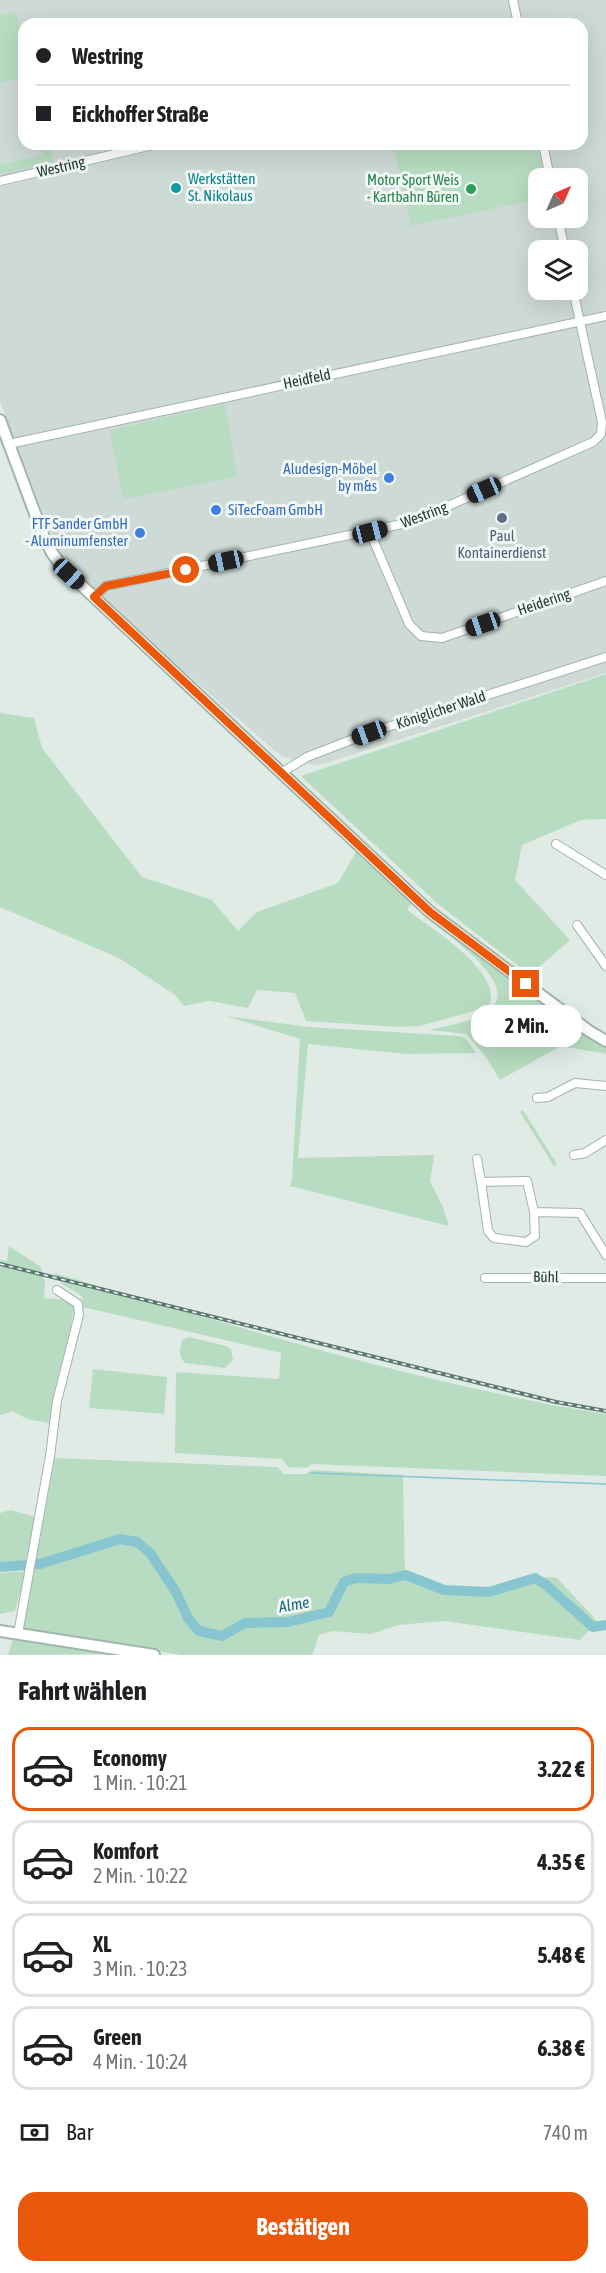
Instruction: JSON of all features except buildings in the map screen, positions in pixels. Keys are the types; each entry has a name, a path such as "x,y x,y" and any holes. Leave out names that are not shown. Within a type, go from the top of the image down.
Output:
{"main road":[{"path":"0,420 52,553 64,569 430,912 589,1031 606,1041"},
{"path":"0,1631 154,1655"}],"street":[{"path":"513,0 517,18"},
{"name":"Westring","path":"0,181 132,150"},
{"path":"544,150 548,168"},
{"name":"Westring","path":"94,597 106,586 370,532 423,518 598,438 601,434 602,422 575,300"},
{"name":"Heidfeld","path":"9,444 606,316"},
{"name":"Heidering","path":"370,532 409,624 421,636 442,638 606,581"},
{"name":"Königlicher Wald","path":"281,773 307,757 369,733 606,657"},
{"path":"556,844 606,875"},
{"path":"577,925 606,966"},
{"path":"537,1098 548,1097 575,1083 606,1086"},
{"path":"574,1155 585,1153 606,1140"},
{"path":"477,1159 488,1231 494,1238 526,1242 535,1236 534,1212 527,1181 481,1182"},
{"path":"534,1212 580,1213 606,1255"},
{"name":"Bühl","path":"485,1278 606,1278"},
{"path":"18,1634 50,1456 57,1401 79,1315 78,1304 57,1290"}],"shaded area":[{"path":"0,0 606,0 606,673 317,766 281,756 123,618 61,560 0,401"}],"green space":[{"path":"17,12 18,78 0,83 0,15"},
{"path":"41,150 51,150 54,163 0,174 0,165 42,155"},
{"name":"Motor Sport Weis - Kartbahn Büren","path":"394,150 538,150 543,168 528,168 528,201 411,226"},
{"path":"225,404 237,477 123,499 110,430"},
{"path":"606,674 606,819 581,820 522,845 515,880 570,940 530,975 438,904 301,776"},
{"path":"0,713 34,718 42,748 142,877 212,900 238,931 257,912 338,883 357,850 414,900 407,910 447,939 477,966 491,994 488,1007 420,1026 399,1027 306,1021 295,993 257,990 248,1008 210,1001 184,1006 175,995 119,958 0,907"},
{"path":"429,920 438,921 606,1044 606,1054 561,1046 566,1043 500,1080 486,1057 466,1034 430,1030 478,1017 491,1009 497,999 496,987 478,960"},
{"path":"226,1016 309,1027 460,1036 466,1039 476,1053 407,1054 308,1044 298,1158 434,1155 430,1181 443,1207 449,1226 290,1186 300,1039"},
{"path":"523,1110 557,1164 554,1166 520,1112"},
{"path":"9,1246 41,1267 45,1284 44,1298 70,1300 75,1306 49,1423 27,1419 13,1411 0,1415 0,1260 7,1261"},
{"path":"54,1273 259,1333 397,1370 536,1402 606,1414 606,1476 312,1464 306,1468 288,1467 282,1459 175,1453 176,1372 279,1379 281,1353 83,1307 82,1296 62,1284"},
{"path":"189,1337 226,1346 231,1349 233,1360 225,1368 185,1363 180,1354 180,1348 183,1339"},
{"path":"93,1369 167,1377 164,1414 89,1408"},
{"path":"55,1458 277,1467 284,1474 306,1474 312,1470 403,1475 405,1579 443,1593 489,1595 547,1577 557,1578 597,1621 580,1640 444,1621 398,1625 371,1634 332,1631 319,1635 312,1655 182,1655 23,1630"},
{"path":"11,1510 35,1517 26,1561 0,1562 0,1513"},
{"path":"26,1571 15,1611 0,1614 0,1573"},
{"path":"13,1639 107,1654 8,1655"}],"waterway":[{"path":"311,1473 606,1484"},
{"name":"Alme","path":"0,1567 40,1564 120,1539 137,1542 150,1553 176,1592 188,1618 199,1631 222,1636 245,1623 288,1622 329,1612 344,1582 356,1578 389,1579 406,1575 444,1590 489,1592 535,1578 593,1627 606,1625"}],"railway":[{"path":"0,1264 556,1402 606,1411"}],"place":[{"name":"Werkstätten St. Nikolaus","path":"176,188"},
{"name":"Motor Sport Weis - Kartbahn Büren","path":"471,189"},
{"name":"Aludesign-Möbel by m&s","path":"389,478"},
{"name":"SiTecFoam GmbH","path":"216,510"},
{"name":"Paul Kontainerdienst","path":"502,518"},
{"name":"FTF Sander GmbH - Aluminumfenster","path":"140,533"}],"route":[{"path":"186,570 106,586 94,597 430,912 526,984"}]}
